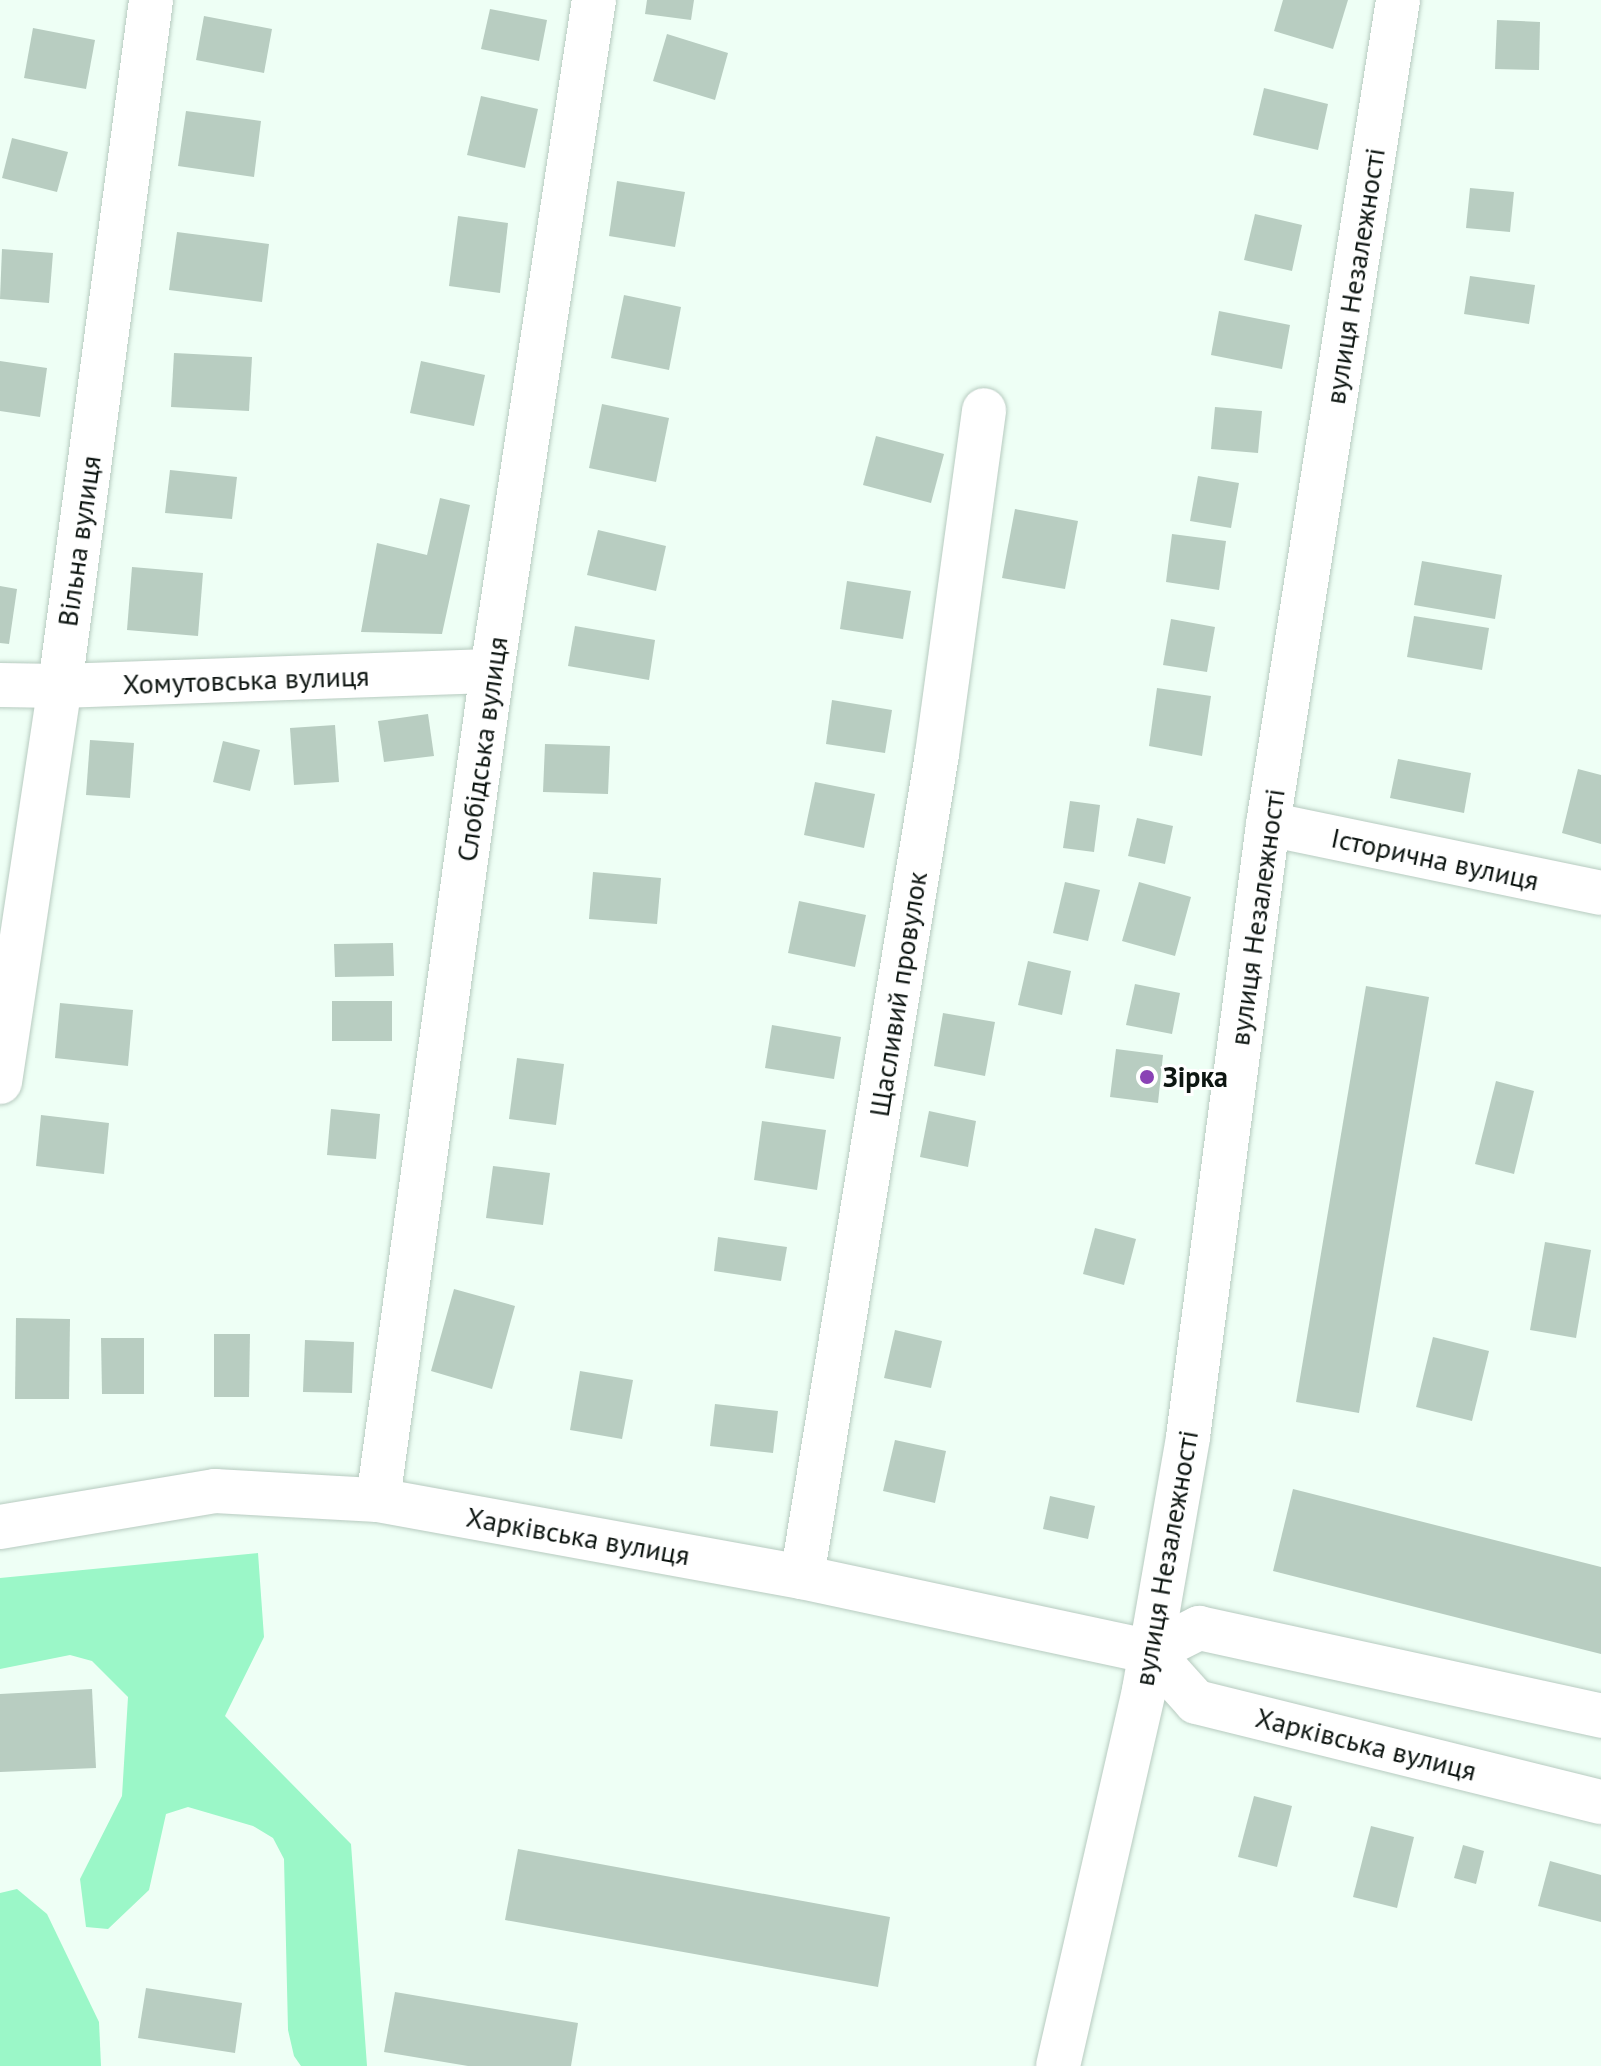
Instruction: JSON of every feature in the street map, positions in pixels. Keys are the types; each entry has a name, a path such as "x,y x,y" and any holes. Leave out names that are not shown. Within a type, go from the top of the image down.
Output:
{"street":[{"name":"Вільна вулиця","path":"0,1082 60,686 151,0"},
{"name":"Слобідська вулиця","path":"378,1500 492,671 594,0"},
{"name":"вулиця Незалежності","path":"1058,2066 1151,1652 1188,1437 1268,824 1398,0"},
{"name":"Щасливий провулок","path":"802,1577 937,754 984,410"},
{"name":"Хомутовська вулиця","path":"0,685 60,686 492,671"},
{"name":"Історична вулиця","path":"1268,824 1601,893"},
{"name":"Харківська вулиця","path":"0,1527 215,1491 378,1500 802,1577 1151,1652 1196,1702 1601,1802"},
{"path":"1151,1652 1199,1628 1601,1716"}],"green space":[{"path":"258,1553 264,1637 225,1716 351,1844 367,2066 301,2066 294,2056 288,2030 284,1859 273,1838 253,1826 188,1807 166,1814 149,1890 108,1929 86,1927 80,1879 122,1796 128,1697 92,1661 70,1655 0,1669 0,1578"},
{"path":"17,1889 47,1914 99,2022 101,2066 0,2066 0,1893"}],"building":[{"path":"647,0 694,0 691,20 645,14"},
{"path":"1283,0 1348,0 1333,49 1274,31"},
{"path":"490,9 547,20 539,61 481,49"},
{"path":"204,16 272,29 264,73 196,60"},
{"path":"1497,20 1540,22 1539,70 1495,69"},
{"path":"33,28 95,40 86,89 24,78"},
{"path":"667,34 728,53 715,100 653,81"},
{"path":"1264,88 1328,104 1318,150 1253,135"},
{"path":"481,96 538,109 525,168 467,155"},
{"path":"186,111 261,121 254,177 178,166"},
{"path":"12,138 68,152 57,192 2,178"},
{"path":"617,181 685,192 675,247 609,236"},
{"path":"1470,188 1514,192 1510,232 1466,228"},
{"path":"1255,214 1302,225 1292,271 1244,260"},
{"path":"458,216 508,223 500,293 449,286"},
{"path":"177,232 269,244 262,302 169,290"},
{"path":"2,249 53,253 49,303 0,299"},
{"path":"1470,276 1535,285 1529,324 1464,314"},
{"path":"624,295 681,307 669,370 611,358"},
{"path":"1219,311 1290,325 1282,369 1211,355"},
{"path":"174,353 252,357 249,411 171,407"},
{"path":"0,361 47,368 40,417 0,411"},
{"path":"421,361 485,375 474,426 410,413"},
{"path":"602,404 669,418 656,482 589,468"},
{"path":"1215,407 1262,411 1258,453 1211,449"},
{"path":"876,436 944,454 931,503 863,485"},
{"path":"170,470 237,477 232,519 165,513"},
{"path":"1198,476 1239,483 1231,528 1190,521"},
{"path":"440,498 470,505 442,634 361,632 377,543 427,555"},
{"path":"1015,509 1078,521 1065,589 1002,578"},
{"path":"598,530 666,546 656,591 587,575"},
{"path":"1172,534 1226,541 1219,590 1166,582"},
{"path":"1422,561 1502,575 1495,619 1414,605"},
{"path":"132,567 203,573 198,636 127,630"},
{"path":"847,581 911,591 903,639 840,629"},
{"path":"0,586 17,589 9,644 0,643"},
{"path":"1414,616 1489,628 1482,670 1407,657"},
{"path":"1171,619 1215,627 1207,672 1163,665"},
{"path":"575,626 655,640 649,680 568,666"},
{"path":"1157,688 1211,696 1202,756 1149,746"},
{"path":"832,700 892,710 885,753 826,744"},
{"path":"428,714 434,756 384,762 378,721"},
{"path":"335,725 339,782 294,785 290,728"},
{"path":"90,740 134,743 130,798 86,795"},
{"path":"223,741 260,750 250,791 213,782"},
{"path":"545,744 610,746 608,794 543,792"},
{"path":"1398,759 1471,773 1464,813 1390,798"},
{"path":"1578,769 1601,775 1601,844 1562,833"},
{"path":"815,782 875,794 864,848 804,835"},
{"path":"1070,801 1100,805 1094,852 1063,848"},
{"path":"1137,818 1173,826 1165,864 1128,856"},
{"path":"593,872 661,878 657,924 589,919"},
{"path":"1065,882 1100,890 1088,941 1053,933"},
{"path":"1139,882 1191,897 1175,956 1122,941"},
{"path":"799,901 866,915 855,967 788,953"},
{"path":"393,943 394,976 335,977 334,944"},
{"path":"1028,961 1071,971 1062,1015 1018,1005"},
{"path":"1135,984 1180,993 1172,1034 1126,1025"},
{"path":"1366,986 1429,997 1359,1413 1296,1402"},
{"path":"332,1001 392,1001 392,1041 332,1041"},
{"path":"60,1003 133,1010 128,1066 55,1058"},
{"path":"943,1013 995,1022 985,1076 934,1066"},
{"path":"772,1025 841,1037 834,1079 765,1068"},
{"path":"1116,1049 1163,1055 1158,1103 1110,1097"},
{"path":"517,1058 564,1064 556,1125 509,1119"},
{"path":"1496,1081 1534,1091 1514,1174 1475,1164"},
{"path":"331,1109 380,1114 376,1159 327,1155"},
{"path":"929,1111 976,1121 968,1167 920,1157"},
{"path":"41,1115 109,1123 104,1174 36,1166"},
{"path":"762,1121 826,1130 817,1190 754,1180"},
{"path":"493,1166 550,1173 543,1225 486,1218"},
{"path":"1095,1228 1136,1239 1124,1285 1083,1274"},
{"path":"718,1237 787,1247 781,1281 714,1271"},
{"path":"1545,1242 1591,1250 1576,1338 1530,1330"},
{"path":"454,1289 515,1306 492,1389 431,1371"},
{"path":"16,1318 70,1319 69,1399 15,1399"},
{"path":"895,1330 942,1341 931,1388 884,1378"},
{"path":"214,1334 250,1334 249,1397 214,1397"},
{"path":"1433,1337 1489,1351 1472,1421 1416,1407"},
{"path":"101,1338 144,1338 144,1394 102,1394"},
{"path":"305,1340 354,1342 352,1393 303,1392"},
{"path":"580,1371 633,1380 622,1439 570,1430"},
{"path":"715,1404 778,1411 773,1453 710,1446"},
{"path":"895,1440 946,1451 935,1503 883,1491"},
{"path":"1293,1489 1601,1567 1601,1654 1273,1571"},
{"path":"1050,1496 1095,1506 1088,1539 1043,1529"},
{"path":"92,1689 96,1768 0,1772 0,1694"},
{"path":"1254,1796 1292,1806 1277,1867 1238,1857"},
{"path":"1371,1826 1414,1837 1397,1908 1353,1897"},
{"path":"1463,1845 1484,1851 1476,1884 1454,1878"},
{"path":"518,1849 890,1917 878,1987 505,1920"},
{"path":"1550,1861 1601,1875 1601,1922 1538,1906"},
{"path":"146,1988 242,2003 235,2053 138,2038"},
{"path":"395,1992 578,2023 571,2066 468,2066 384,2052"}],"place":[{"name":"Зірка","path":"1147,1077"}]}
